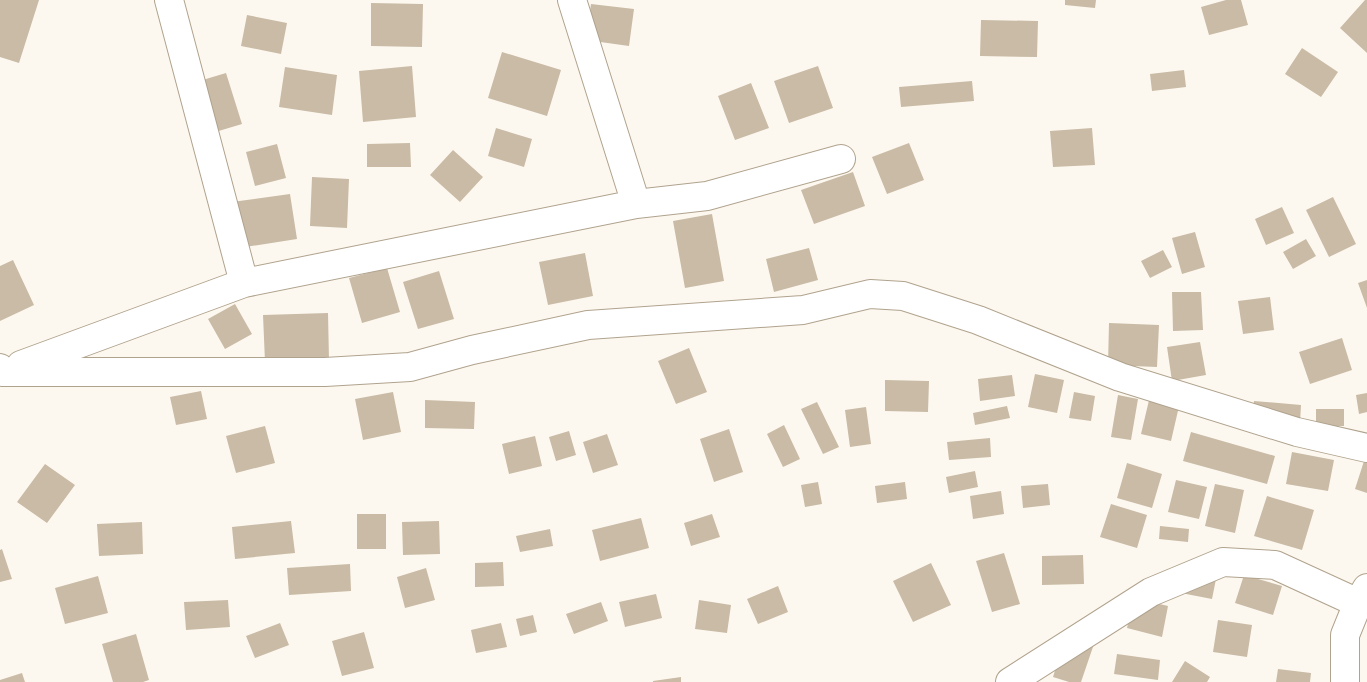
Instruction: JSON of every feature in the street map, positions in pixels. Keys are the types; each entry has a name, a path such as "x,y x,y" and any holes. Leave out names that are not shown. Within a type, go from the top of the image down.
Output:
{"street":[{"path":"169,0 244,282"},
{"path":"572,0 636,204"},
{"path":"1,371 244,282 636,204 708,196 841,159"},
{"path":"1,371 325,372 410,367 472,350 588,325 802,310 870,294 902,296 978,320 1120,377 1297,432 1367,448"},
{"path":"1010,682 1151,592 1222,562 1275,565 1362,595 1345,635 1345,682"}],"building":[{"path":"0,0 39,0 19,63 0,57"},
{"path":"1065,0 1096,0 1095,8 1065,5"},
{"path":"1226,0 1241,0 1248,25 1209,35 1201,7"},
{"path":"1367,0 1367,53 1340,28"},
{"path":"371,3 423,4 422,47 371,46"},
{"path":"591,4 634,9 629,46 586,40"},
{"path":"247,15 287,23 281,54 241,46"},
{"path":"981,20 1038,21 1037,57 980,56"},
{"path":"1302,48 1338,72 1321,97 1285,74"},
{"path":"502,52 561,70 547,116 488,98"},
{"path":"412,66 416,117 363,122 359,71"},
{"path":"818,66 833,108 789,123 774,81"},
{"path":"285,67 337,75 332,115 279,107"},
{"path":"1184,70 1186,87 1152,91 1150,74"},
{"path":"226,73 242,124 212,133 196,82"},
{"path":"972,81 974,101 901,107 899,87"},
{"path":"751,83 769,128 735,140 718,96"},
{"path":"496,128 532,139 524,167 488,156"},
{"path":"1092,128 1095,165 1053,167 1050,131"},
{"path":"410,143 411,167 367,167 367,144"},
{"path":"909,143 924,180 887,194 872,157"},
{"path":"277,144 286,178 255,186 246,152"},
{"path":"453,150 483,177 460,202 430,175"},
{"path":"853,172 865,206 814,224 801,190"},
{"path":"312,177 349,179 347,228 310,226"},
{"path":"290,194 297,239 239,248 232,202"},
{"path":"1333,197 1356,244 1329,257 1306,210"},
{"path":"1282,207 1294,233 1266,245 1255,219"},
{"path":"712,214 724,281 685,288 673,221"},
{"path":"1195,232 1205,267 1182,274 1172,238"},
{"path":"1306,239 1316,256 1293,269 1283,252"},
{"path":"809,248 818,280 774,292 766,259"},
{"path":"1163,250 1172,267 1150,278 1141,261"},
{"path":"585,253 593,296 548,305 539,262"},
{"path":"13,260 34,305 0,321 0,266"},
{"path":"387,268 400,312 362,323 349,278"},
{"path":"439,271 454,319 418,329 403,282"},
{"path":"1367,280 1367,308 1358,283"},
{"path":"1172,292 1201,292 1203,330 1173,331"},
{"path":"1270,297 1274,330 1243,334 1238,301"},
{"path":"235,304 252,334 225,349 208,319"},
{"path":"328,313 329,360 265,362 263,315"},
{"path":"1109,323 1159,325 1157,367 1108,365"},
{"path":"1342,338 1352,370 1310,384 1299,352"},
{"path":"1200,342 1206,375 1172,381 1167,347"},
{"path":"689,348 707,392 676,404 658,361"},
{"path":"1035,374 1064,380 1057,413 1028,407"},
{"path":"1012,375 1015,396 980,401 978,379"},
{"path":"885,380 929,381 928,412 885,411"},
{"path":"201,391 207,419 176,425 170,397"},
{"path":"393,392 401,432 363,440 355,399"},
{"path":"1074,392 1095,396 1091,421 1069,418"},
{"path":"1367,393 1367,412 1359,414 1356,395"},
{"path":"1118,395 1138,399 1131,440 1111,437"},
{"path":"1150,396 1180,402 1171,441 1141,434"},
{"path":"425,400 475,402 474,429 425,428"},
{"path":"1254,401 1301,405 1300,423 1252,419"},
{"path":"817,402 839,447 823,454 801,409"},
{"path":"1007,406 1010,418 975,425 973,413"},
{"path":"866,407 871,444 850,447 845,410"},
{"path":"1316,409 1344,409 1344,426 1316,426"},
{"path":"784,425 800,459 783,467 767,434"},
{"path":"265,426 275,463 236,473 226,436"},
{"path":"729,429 743,472 714,482 700,439"},
{"path":"569,431 576,455 556,461 549,437"},
{"path":"1191,432 1275,456 1267,484 1183,461"},
{"path":"607,434 618,465 593,473 583,442"},
{"path":"535,436 542,466 509,474 502,444"},
{"path":"990,438 991,457 949,460 947,442"},
{"path":"1292,452 1334,460 1328,491 1286,484"},
{"path":"1365,458 1367,458 1367,493 1355,489"},
{"path":"1127,463 1162,474 1152,508 1117,498"},
{"path":"45,464 75,485 47,523 17,502"},
{"path":"975,471 978,487 949,493 946,477"},
{"path":"1176,480 1207,487 1199,519 1168,512"},
{"path":"818,482 822,504 805,507 801,485"},
{"path":"905,482 907,499 877,503 875,486"},
{"path":"1048,484 1050,505 1023,508 1021,486"},
{"path":"1215,484 1244,490 1235,533 1205,526"},
{"path":"1001,491 1004,514 973,519 970,496"},
{"path":"1267,496 1314,510 1302,550 1254,536"},
{"path":"1111,504 1147,515 1137,548 1100,537"},
{"path":"357,514 386,514 386,549 357,549"},
{"path":"712,514 720,537 691,546 684,523"},
{"path":"641,518 649,548 600,561 592,530"},
{"path":"291,521 295,553 235,559 232,527"},
{"path":"439,521 440,554 403,555 402,522"},
{"path":"142,522 143,554 99,556 97,524"},
{"path":"1160,526 1189,529 1188,542 1159,539"},
{"path":"550,529 553,546 520,552 516,536"},
{"path":"2,549 12,579 0,582 0,550"},
{"path":"1004,553 1020,604 992,612 976,561"},
{"path":"1083,555 1084,584 1042,585 1042,556"},
{"path":"503,562 504,586 475,587 475,563"},
{"path":"931,563 951,605 913,622 893,581"},
{"path":"350,564 351,591 289,595 287,568"},
{"path":"426,568 435,600 405,608 397,577"},
{"path":"1218,569 1212,599 1181,593"},
{"path":"1244,575 1282,586 1273,615 1235,603"},
{"path":"98,576 108,613 65,624 55,588"},
{"path":"778,586 788,612 758,624 747,599"},
{"path":"656,594 662,618 625,627 619,602"},
{"path":"1134,598 1168,606 1162,637 1127,628"},
{"path":"228,600 230,627 186,630 184,602"},
{"path":"699,600 731,605 727,633 695,629"},
{"path":"601,602 608,621 574,634 566,614"},
{"path":"533,615 537,632 520,636 516,619"},
{"path":"1218,620 1252,625 1247,657 1213,652"},
{"path":"280,623 289,645 255,658 246,636"},
{"path":"501,623 507,647 476,653 471,630"},
{"path":"364,632 374,668 342,676 332,641"},
{"path":"1067,632 1095,641 1081,682 1069,682 1053,677"},
{"path":"136,634 149,680 143,682 113,682 102,644"},
{"path":"1117,654 1160,660 1158,680 1114,674"},
{"path":"1185,661 1210,677 1207,682 1172,682"},
{"path":"1278,669 1311,673 1310,682 1276,682"},
{"path":"22,673 25,682 0,682 0,680"},
{"path":"681,677 681,682 653,682 653,681"}]}
